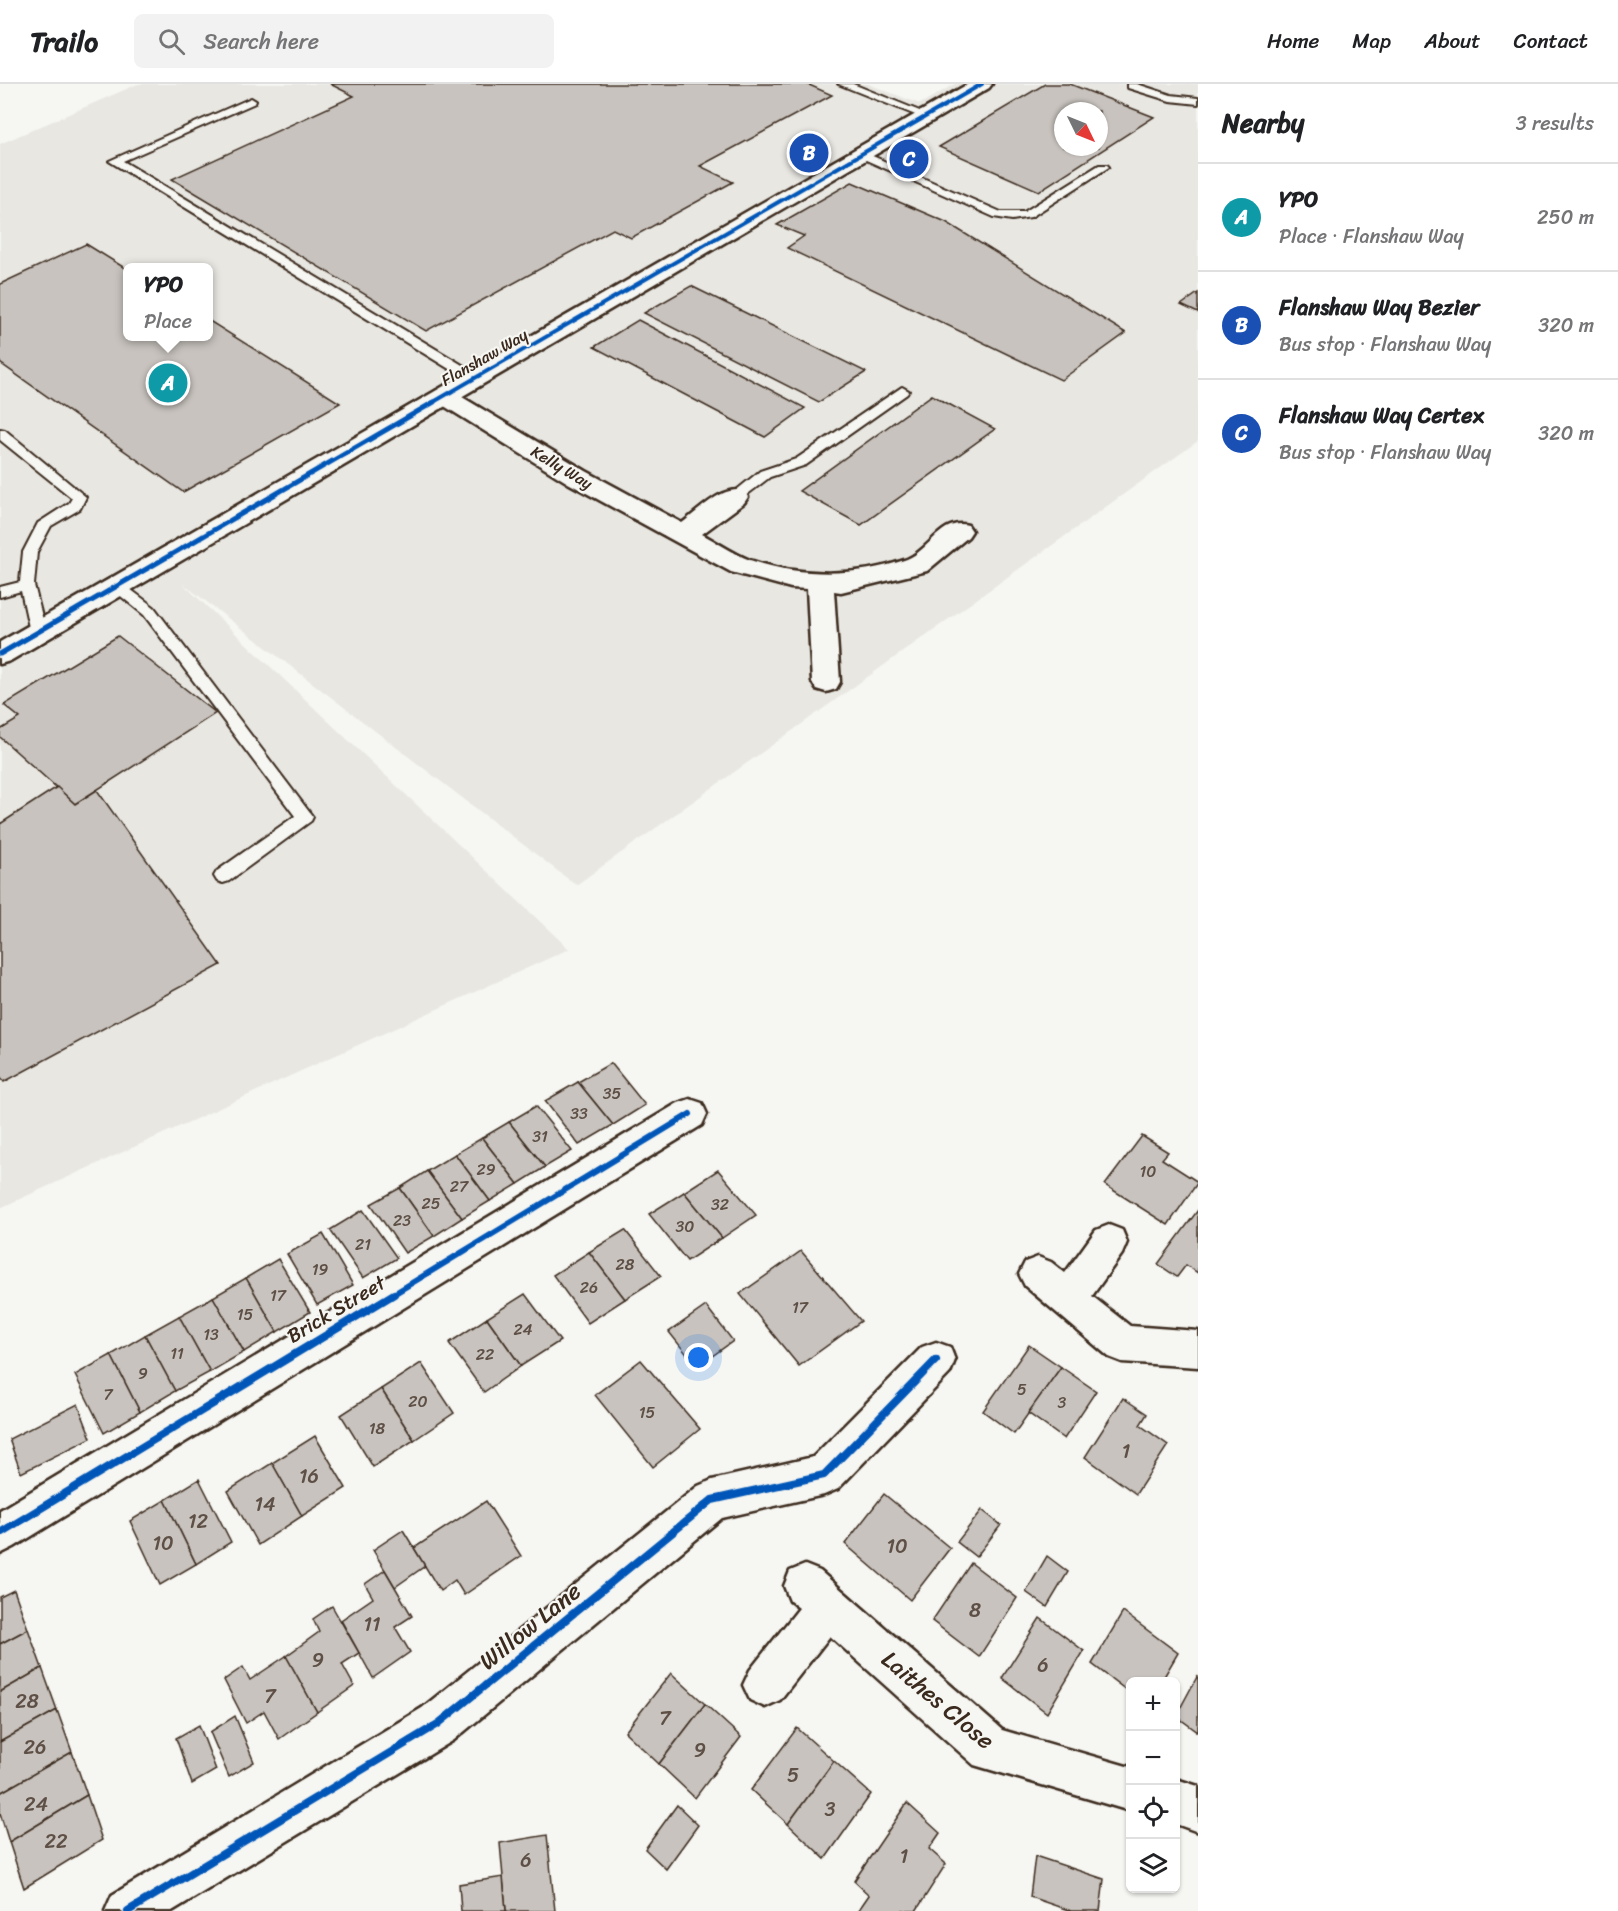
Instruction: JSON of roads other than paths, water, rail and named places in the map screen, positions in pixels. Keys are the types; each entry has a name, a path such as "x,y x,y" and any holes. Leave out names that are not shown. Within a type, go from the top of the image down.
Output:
{"street":[{"name":"Flanshaw Way","path":"0,654 927,116 974,85"},
{"name":"Kelly Way","path":"444,396 577,477 740,566 791,579 841,583 918,564 959,531"},
{"path":"683,535 735,497"},
{"path":"820,581 826,682"},
{"name":"Brick Street","path":"0,1533 690,1114"},
{"path":"1068,1299 1109,1242"},
{"path":"1038,1275 1122,1344 1198,1349"},
{"name":"Willow Lane","path":"128,1911 438,1724 712,1500 824,1476 936,1360"},
{"name":"Laithes Close","path":"765,1685 816,1596 990,1749 1126,1788"},
{"path":"1180,1803 1198,1809"}],"lane":[{"path":"843,84 927,116"},
{"path":"1132,86 1170,98 1198,101"},
{"path":"251,101 115,160 474,378"},
{"path":"861,154 998,215 1012,218 1027,215 1103,167"},
{"path":"735,497 765,474 801,462 902,391"},
{"path":"0,433 79,497 75,506 45,523 30,552 27,585 39,632"},
{"path":"0,592 27,585"},
{"path":"117,586 149,612 305,817 223,876"}],"place":[{"name":"Flanshaw Way Bezier","path":"809,153"},
{"name":"Flanshaw Way Certex","path":"909,159"},
{"name":"YPO","path":"168,383"}]}
